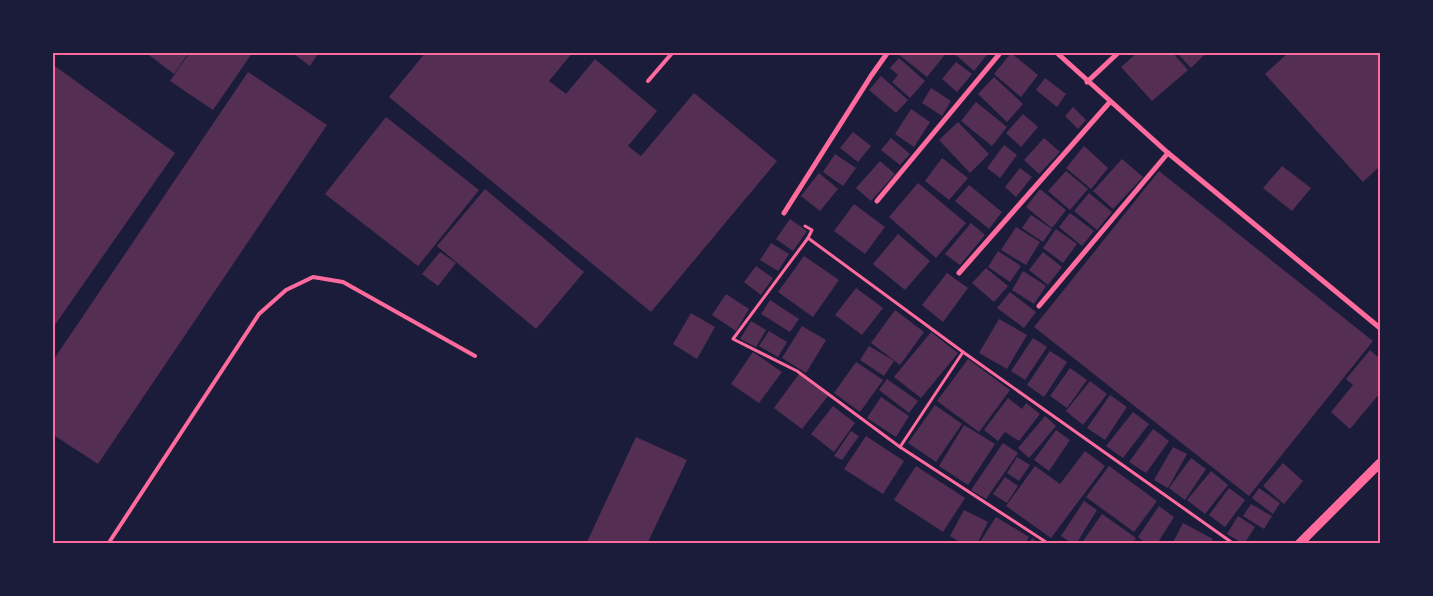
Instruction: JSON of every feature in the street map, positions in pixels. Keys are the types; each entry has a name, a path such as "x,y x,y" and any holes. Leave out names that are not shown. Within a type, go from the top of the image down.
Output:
{"street":[{"path":"784,213 888,52"},
{"path":"877,201 1001,52"},
{"path":"1056,52 1110,103 1168,153 1380,328"},
{"path":"1087,82 1119,52"},
{"path":"959,273 1110,103"},
{"path":"1039,306 1168,153"},
{"path":"1299,544 1380,462"}],"lane":[{"path":"648,81 673,52"},
{"path":"108,544 259,314 286,290 313,277 343,282 475,356"}],"path":[{"path":"784,213 812,230 733,339 797,371 900,447 1049,544"},
{"path":"808,238 963,352 1234,544"},
{"path":"900,447 963,352"}],"building":[{"path":"145,52 189,52 174,74"},
{"path":"190,52 253,52 213,110 170,81"},
{"path":"291,52 319,52 310,66"},
{"path":"426,52 573,52 549,81 566,94 595,59 657,111 628,146 641,156 694,93 777,161 651,312 389,97"},
{"path":"899,52 947,52 927,77 898,54"},
{"path":"958,52 989,52 974,71 956,55"},
{"path":"1138,52 1172,52 1188,70 1152,101 1121,67"},
{"path":"1176,52 1207,52 1191,68"},
{"path":"1289,52 1380,52 1380,166 1363,182 1265,74"},
{"path":"1011,53 1038,75 1021,97 994,74"},
{"path":"899,58 925,81 910,98 892,82 898,75 890,68"},
{"path":"956,62 972,74 957,92 942,79"},
{"path":"52,64 175,153 52,329"},
{"path":"248,72 327,125 98,464 52,434 52,362"},
{"path":"881,76 908,100 896,113 869,90"},
{"path":"994,77 1023,104 1007,122 978,94"},
{"path":"1045,78 1066,94 1057,107 1036,90"},
{"path":"931,88 951,101 942,116 922,103"},
{"path":"976,102 1007,127 992,146 961,121"},
{"path":"1073,107 1086,120 1078,129 1065,116"},
{"path":"911,109 930,122 914,147 895,134"},
{"path":"1023,114 1038,127 1021,147 1006,133"},
{"path":"386,117 479,190 418,266 325,194"},
{"path":"958,122 989,154 970,173 939,140"},
{"path":"853,132 871,146 858,162 840,148"},
{"path":"891,138 910,154 900,165 881,150"},
{"path":"1044,138 1060,152 1039,174 1024,160"},
{"path":"1004,145 1017,155 1000,178 987,168"},
{"path":"1084,146 1108,168 1091,189 1066,168"},
{"path":"835,154 856,168 843,186 823,172"},
{"path":"942,158 968,178 949,200 925,181"},
{"path":"1122,159 1143,177 1113,209 1093,191"},
{"path":"880,161 895,174 871,201 856,188"},
{"path":"1282,166 1311,188 1292,211 1263,188"},
{"path":"1020,168 1032,177 1016,197 1005,187"},
{"path":"1066,171 1088,189 1070,210 1048,191"},
{"path":"1159,171 1373,341 1249,496 1034,327"},
{"path":"819,173 838,189 820,211 801,196"},
{"path":"918,183 966,223 936,258 889,217"},
{"path":"969,185 1002,212 989,229 955,201"},
{"path":"485,189 584,272 536,329 437,246"},
{"path":"1040,189 1066,210 1052,228 1026,207"},
{"path":"1089,193 1112,212 1097,230 1074,211"},
{"path":"854,204 885,227 865,254 834,231"},
{"path":"1070,213 1094,231 1082,246 1059,227"},
{"path":"1031,215 1052,229 1043,242 1022,228"},
{"path":"790,219 807,231 793,251 776,239"},
{"path":"971,223 985,235 960,265 945,254"},
{"path":"1016,227 1040,242 1026,265 1001,250"},
{"path":"1056,229 1077,244 1063,263 1043,248"},
{"path":"898,234 930,261 905,290 873,264"},
{"path":"771,243 789,254 778,271 760,260"},
{"path":"998,251 1021,266 1010,282 988,267"},
{"path":"440,252 456,263 438,286 422,274"},
{"path":"1043,252 1062,267 1048,285 1029,270"},
{"path":"804,256 839,280 813,317 778,292"},
{"path":"756,266 773,278 761,295 744,282"},
{"path":"986,268 1008,286 994,302 972,283"},
{"path":"1023,271 1046,286 1034,304 1012,290"},
{"path":"947,273 968,288 943,322 922,305"},
{"path":"856,288 883,308 862,335 835,315"},
{"path":"1010,292 1036,312 1024,328 997,308"},
{"path":"726,294 749,309 736,331 712,315"},
{"path":"770,300 799,319 790,332 761,314"},
{"path":"895,310 924,332 900,365 871,343"},
{"path":"691,313 715,327 697,359 673,344"},
{"path":"999,319 1027,335 1007,369 979,353"},
{"path":"751,321 766,330 756,347 740,339"},
{"path":"802,326 826,340 806,373 782,358"},
{"path":"769,331 787,342 778,357 759,346"},
{"path":"931,332 958,353 921,398 894,377"},
{"path":"1033,338 1047,347 1025,380 1011,371"},
{"path":"869,346 894,361 884,376 860,360"},
{"path":"1370,350 1380,359 1380,393 1350,429 1331,412 1353,385 1346,379"},
{"path":"1050,351 1067,362 1044,397 1027,385"},
{"path":"753,352 782,372 759,403 731,384"},
{"path":"968,359 1010,390 979,432 937,401"},
{"path":"856,362 883,380 860,412 834,393"},
{"path":"1070,368 1087,380 1067,408 1050,396"},
{"path":"799,374 828,396 802,429 774,408"},
{"path":"887,379 918,401 909,413 879,390"},
{"path":"1090,381 1107,394 1083,425 1066,411"},
{"path":"1110,395 1127,407 1105,440 1087,428"},
{"path":"881,397 909,416 896,437 867,418"},
{"path":"1008,398 1022,409 1026,403 1040,414 1019,441 1005,432 998,441 984,430"},
{"path":"935,405 962,424 936,462 908,443"},
{"path":"833,406 855,423 834,452 811,434"},
{"path":"1133,412 1149,424 1123,458 1106,446"},
{"path":"1045,416 1056,426 1029,458 1018,448"},
{"path":"964,425 995,444 968,485 939,466"},
{"path":"1153,429 1169,441 1146,473 1129,462"},
{"path":"1056,430 1070,440 1049,471 1034,460"},
{"path":"851,431 859,436 842,460 834,456"},
{"path":"866,436 904,461 883,494 844,469"},
{"path":"636,437 687,460 647,544 586,544"},
{"path":"1003,443 1018,453 986,499 971,490"},
{"path":"1173,447 1187,454 1168,488 1154,480"},
{"path":"1085,451 1105,466 1051,538 1006,506 1035,466 1060,484"},
{"path":"1017,457 1030,465 1019,481 1007,473"},
{"path":"1191,458 1206,469 1185,500 1169,488"},
{"path":"1283,463 1303,481 1284,504 1263,486"},
{"path":"916,466 965,498 943,532 894,500"},
{"path":"1109,466 1157,501 1134,532 1086,497"},
{"path":"1211,471 1228,485 1205,514 1187,500"},
{"path":"1005,477 1018,486 1007,503 993,494"},
{"path":"1229,488 1245,500 1225,527 1209,515"},
{"path":"1259,488 1280,503 1273,514 1252,498"},
{"path":"1084,501 1097,510 1076,544 1073,544 1061,536"},
{"path":"1251,504 1272,516 1264,529 1243,516"},
{"path":"1159,506 1174,517 1157,544 1147,544 1138,537"},
{"path":"964,510 988,522 977,544 963,544 950,536"},
{"path":"1102,514 1136,538 1132,544 1081,544"},
{"path":"1238,516 1255,527 1244,544 1227,534"},
{"path":"996,517 1029,537 1025,544 980,542"},
{"path":"1183,523 1213,539 1210,544 1172,544"},
{"path":"1032,538 1040,544 1029,544"}]}
